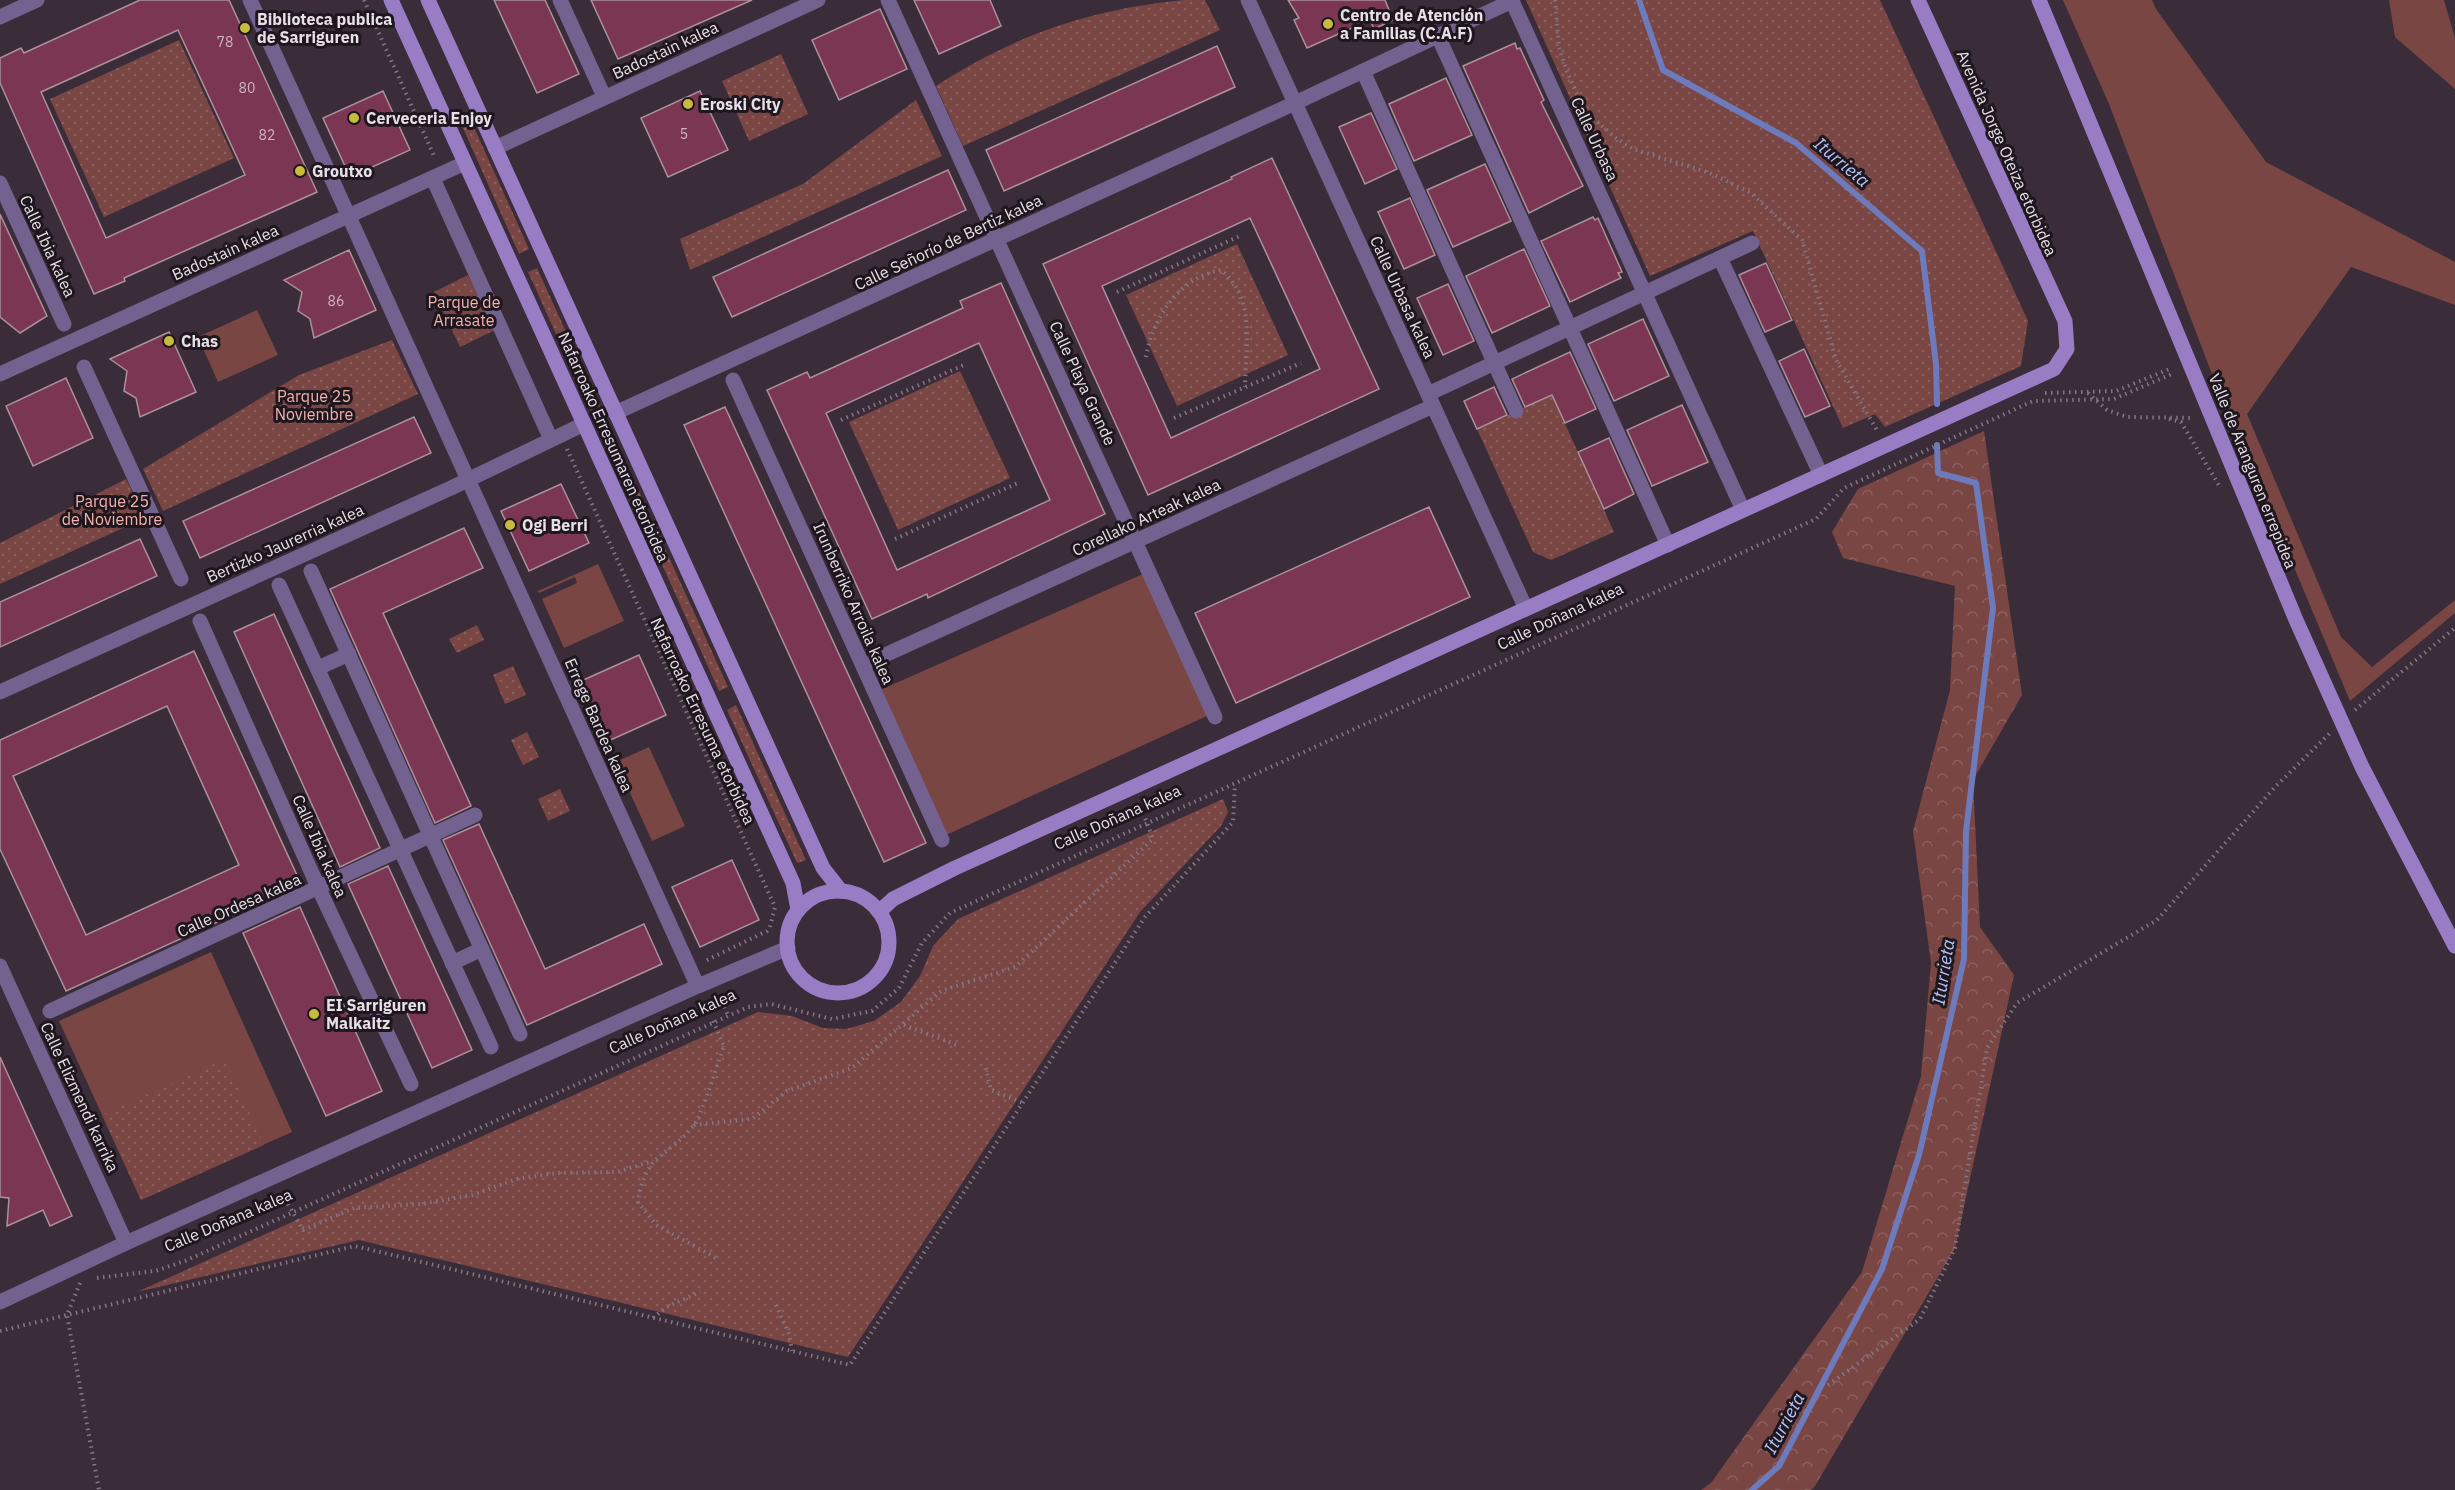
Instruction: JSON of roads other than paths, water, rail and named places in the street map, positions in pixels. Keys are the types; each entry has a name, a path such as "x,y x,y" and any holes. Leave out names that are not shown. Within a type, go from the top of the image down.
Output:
{"street":[{"path":"0,17 37,0"},
{"name":"Errege Bardea kalea","path":"250,0 694,978"},
{"name":"Nafarroako Erresumaren etorbidea","path":"391,0 793,884 798,910"},
{"name":"Nafarroako Erresumaren etorbidea","path":"428,0 823,868 841,891"},
{"path":"560,0 602,92"},
{"name":"Badostain kalea","path":"495,148 818,0"},
{"name":"Calle Playa Grande","path":"888,0 1215,717"},
{"name":"Calle Urbasa kalea","path":"1248,0 1526,609"},
{"name":"Avenida Jorge Oteiza etorbidea","path":"1918,0 2065,321"},
{"name":"Valle de Aranguren errepidea","path":"2039,0 2291,609 2341,722 2455,946"},
{"path":"1295,103 1512,1"},
{"name":"Calle Urbasa","path":"1512,1 1743,510"},
{"path":"1438,36 1668,545"},
{"path":"1363,71 1516,411"},
{"name":"Calle Señorío de Bertiz kalea","path":"615,413 1295,103"},
{"name":"Badostain kalea","path":"0,374 465,163"},
{"name":"Calle Ibia kalea","path":"0,183 64,324"},
{"path":"435,183 549,435"},
{"path":"1430,400 1494,363 1752,243"},
{"path":"1720,258 1821,475"},
{"name":"Calle Doñana kalea","path":"879,912 893,899 955,868 2054,369 2067,349 2065,321"},
{"path":"84,367 181,579"},
{"name":"Irunberriko Arroila kalea","path":"733,380 942,840"},
{"name":"Corellako Arteak kalea","path":"874,660 1430,400"},
{"name":"Bertizko Jaurerria kalea","path":"0,692 451,488 584,424"},
{"path":"311,571 520,1034"},
{"path":"279,585 491,1047"},
{"name":"Calle Ibia kalea","path":"200,621 319,889 411,1084"},
{"path":"318,668 349,654"},
{"name":"Calle Ordesa kalea","path":"50,1011 319,889 475,815"},
{"path":"841,891 859,897 879,912 888,933 887,957 873,979 857,989 842,994 816,989 801,977 789,958 788,948 788,932 798,910 818,895 841,891"},
{"name":"Calle Doñana kalea","path":"0,1302 698,986 788,948"},
{"path":"452,963 482,949"},
{"name":"Calle Elizmendi karrika","path":"0,966 126,1243"}],"waterway":[{"name":"Iturrieta","path":"1639,0 1663,70 1796,143 1922,251 1936,364 1937,404"},
{"name":"Iturrieta","path":"1752,1490 1779,1466 1882,1269 1919,1155 1964,959 1966,831 1993,608 1976,483 1938,473 1937,445"}],"place":[{"name":"Centro de Atención a Familias (C.A.F)","path":"1328,24"},
{"name":"Biblioteca publica de Sarriguren","path":"245,28"},
{"name":"Eroski City","path":"688,104"},
{"name":"Cerveceria Enjoy","path":"354,118"},
{"name":"Groutxo","path":"300,171"},
{"name":"Chas","path":"169,341"},
{"name":"Ogi Berri","path":"510,525"},
{"name":"EI Sarriguren Malkaitz","path":"314,1014"}],"park label":[{"name":"Parque de Arrasate","path":"464,311"},
{"name":"Parque 25 Noviembre","path":"314,405"},
{"name":"Parque 25 de Noviembre","path":"112,510"}]}
